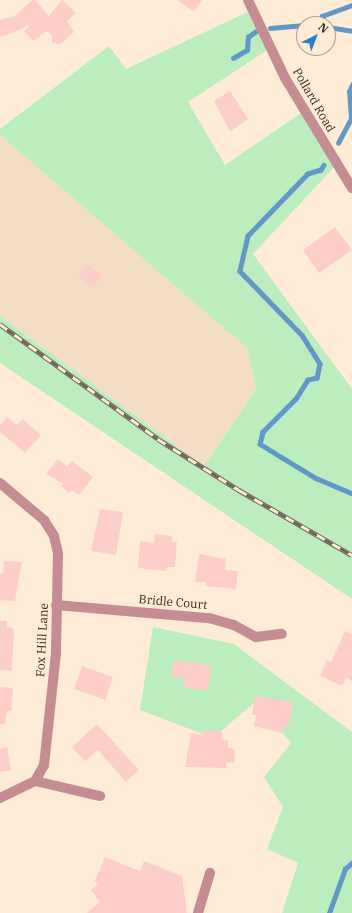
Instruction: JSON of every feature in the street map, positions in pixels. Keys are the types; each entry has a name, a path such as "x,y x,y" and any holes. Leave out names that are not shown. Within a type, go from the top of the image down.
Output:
{"street":[{"name":"Pollard Road","path":"248,0 285,78 352,188"},
{"name":"Fox Hill Lane","path":"0,483 44,520 54,536 58,554 56,653 47,747 44,765 35,781"},
{"name":"Bridle Court","path":"56,605 209,618 234,625 256,637 282,634"},
{"path":"0,798 35,781 100,796"},
{"path":"198,913 210,873"}],"shaded area":[{"path":"0,135 247,348 256,389 204,466 0,316"}],"green space":[{"path":"252,10 272,47 188,102 225,165 304,111 338,163 253,254 352,389 352,599 0,363 0,316 204,466 256,389 247,348 0,135 0,129 109,46 126,69"},
{"path":"153,627 234,644 352,732 352,913 282,913 298,863 267,849 283,807 264,777 291,743 256,701 213,738 140,710"}],"building":[{"path":"32,0 35,0 49,16 62,0 76,13 67,21 74,32 61,44 52,43 52,35 47,31 33,41 24,31 29,26 28,25 22,29 0,37 0,20 15,16"},
{"path":"177,0 202,0 194,12"},
{"path":"230,91 248,119 230,132 214,101"},
{"path":"335,227 352,250 319,273 303,250"},
{"path":"86,264 102,274 94,288 78,278"},
{"path":"7,417 17,425 22,419 41,435 25,453 0,432 0,425"},
{"path":"58,459 67,466 72,461 93,477 79,495 72,490 69,493 61,486 63,484 46,474"},
{"path":"100,509 123,512 116,555 91,551"},
{"path":"155,534 172,536 172,542 177,542 175,567 167,567 166,571 138,568 140,541 154,543"},
{"path":"199,554 226,559 225,570 238,571 236,589 206,586 206,582 195,582"},
{"path":"4,561 22,562 15,601 0,600 0,573 3,573"},
{"path":"0,621 7,621 7,627 13,628 14,632 12,671 0,670"},
{"path":"345,631 352,634 352,681 346,678 342,686 320,676 327,660 331,662"},
{"path":"173,661 211,665 208,690 184,688 185,679 172,678"},
{"path":"82,666 113,677 105,700 74,689"},
{"path":"0,687 13,688 11,711 7,711 5,724 0,724"},
{"path":"255,696 293,702 288,728 283,727 282,733 254,726 256,715 252,715"},
{"path":"97,724 139,770 126,782 98,750 85,761 72,747"},
{"path":"204,730 222,732 222,739 228,740 228,748 235,749 234,763 226,762 226,768 185,767 191,733 203,735"},
{"path":"7,747 11,770 0,772 0,749"},
{"path":"105,857 140,871 144,861 182,876 187,913 87,913 100,902 91,890 96,886 97,883 95,881"}],"waterway":[{"path":"322,16 352,5"},
{"path":"270,28 296,26"},
{"path":"336,28 352,31"},
{"path":"233,58 247,50 248,37 255,32"},
{"path":"338,143 351,119 349,92 352,85"},
{"path":"324,165 321,170 308,174 248,236 240,271 302,335 320,364 317,378 308,380 296,399 263,432 260,444 316,478 352,493"},
{"path":"329,913 345,869 352,863"}],"railway":[{"path":"0,324 158,439 239,490 352,555"}]}
